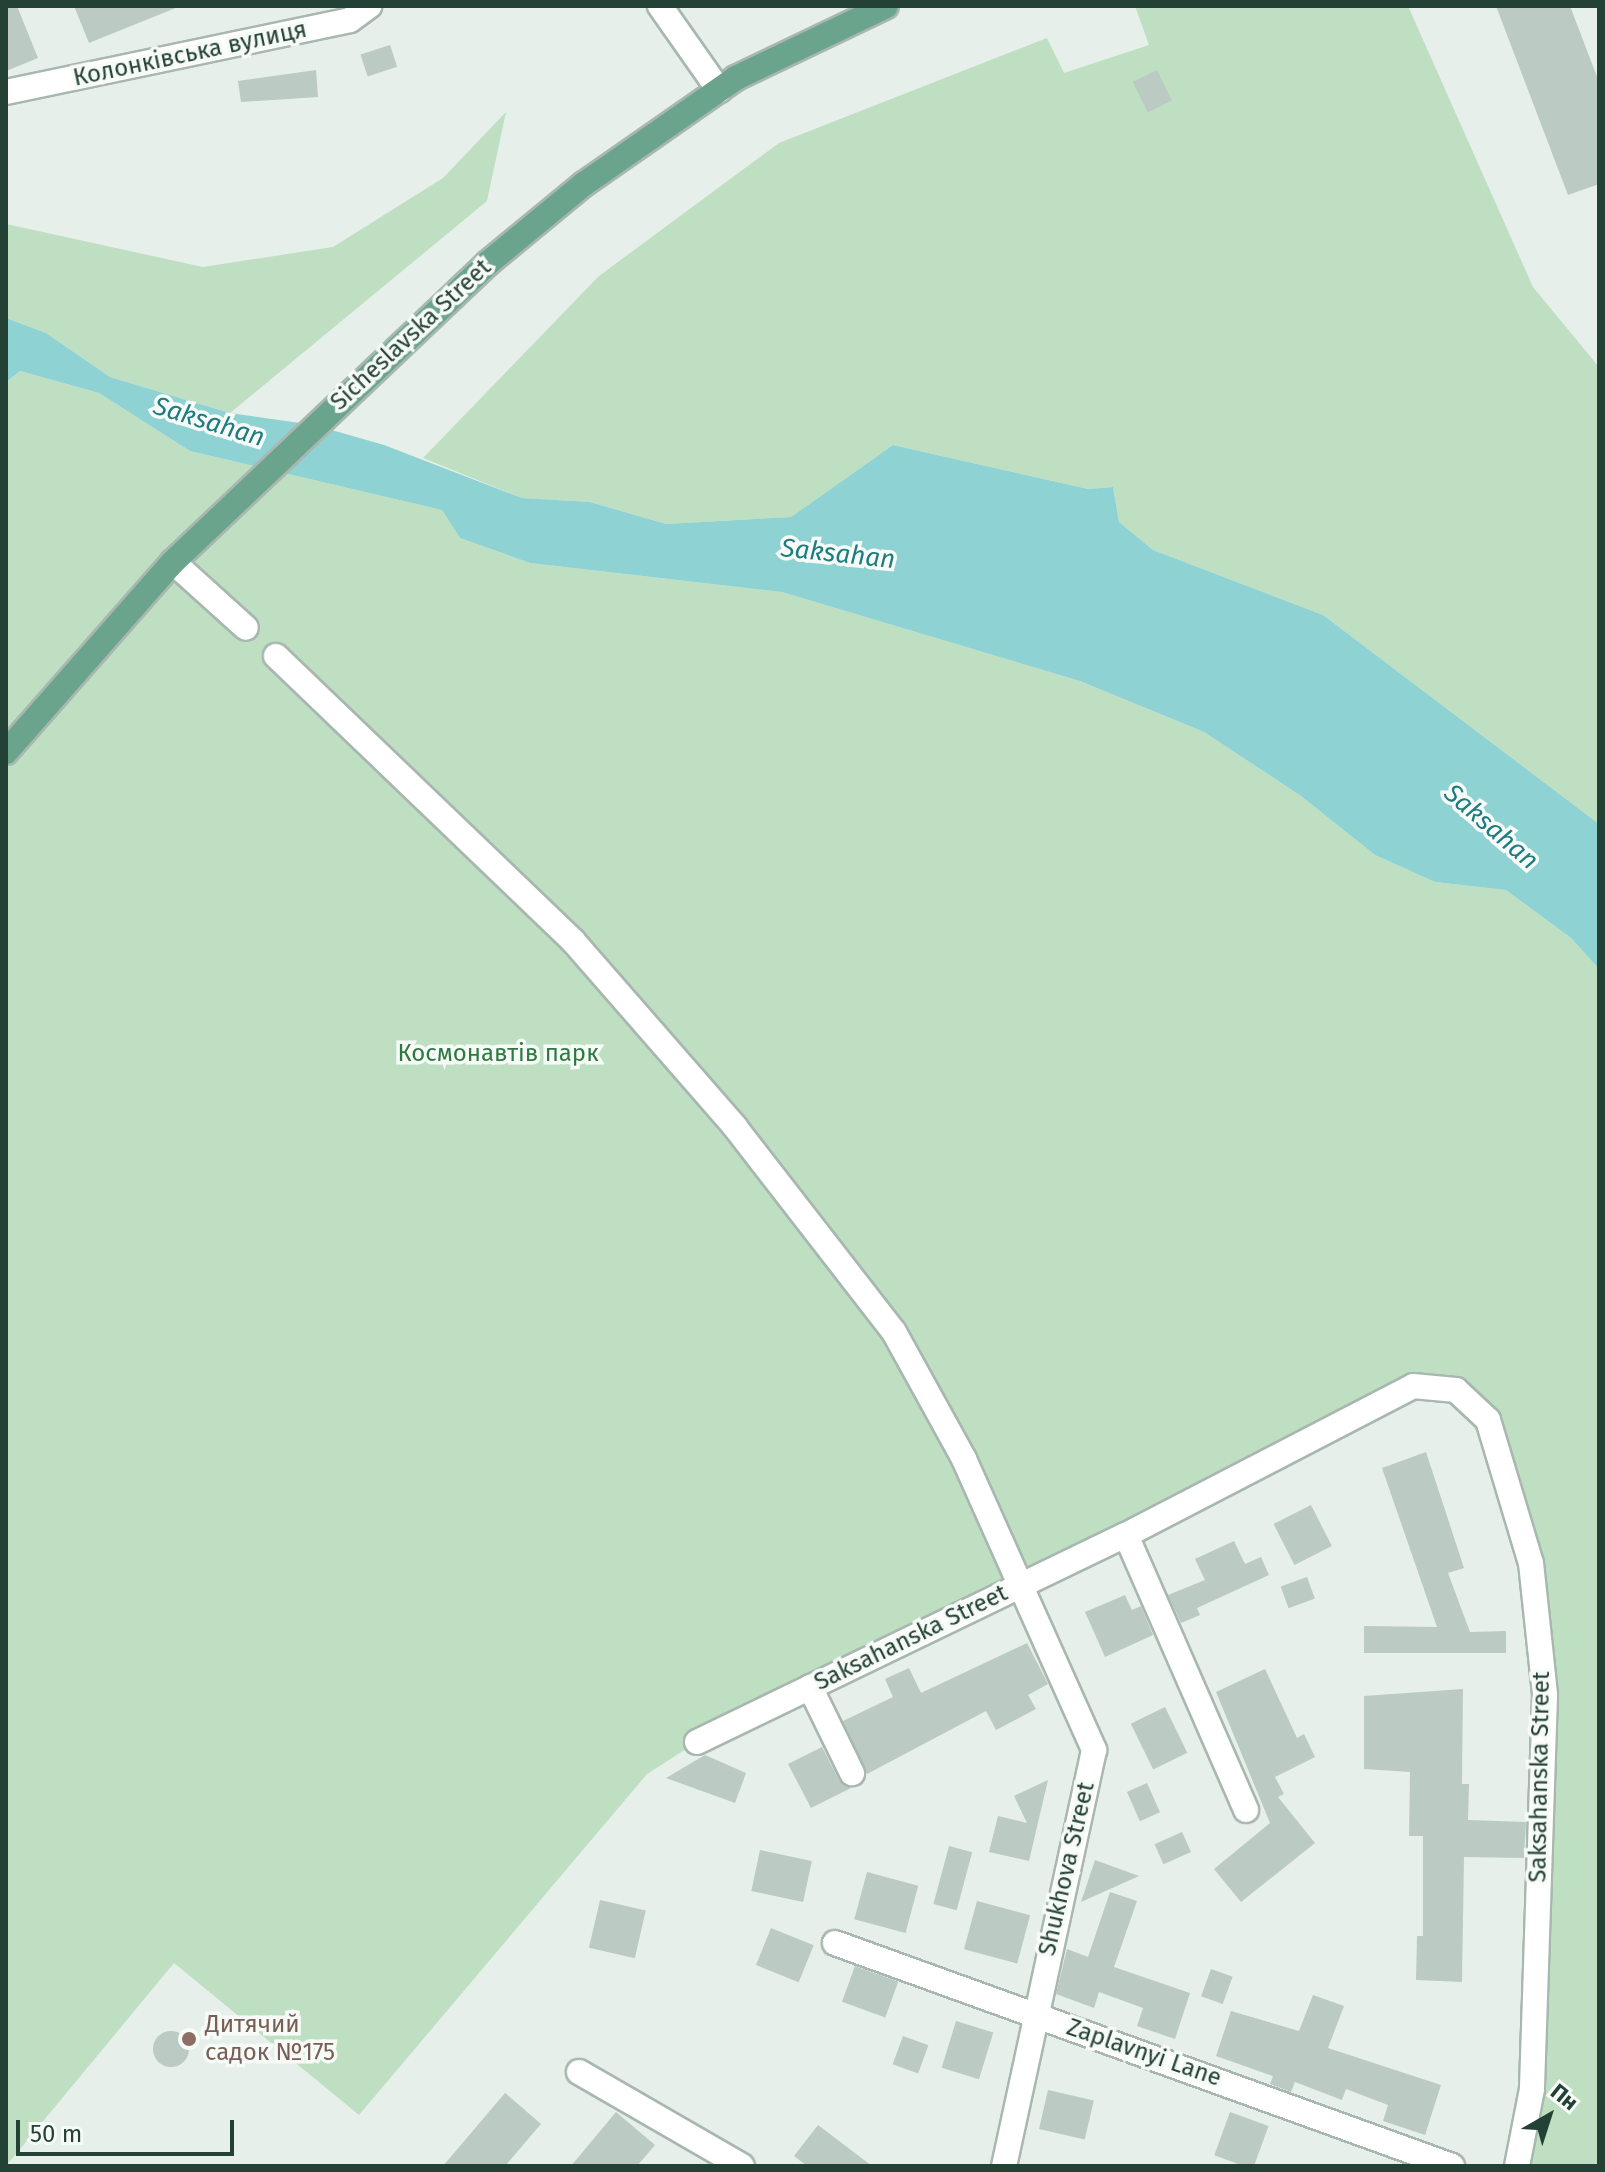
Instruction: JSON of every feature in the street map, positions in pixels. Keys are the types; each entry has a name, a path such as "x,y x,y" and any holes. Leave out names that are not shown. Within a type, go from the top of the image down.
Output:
{"main road":[{"name":"Sicheslavska Street","path":"6,752 173,562 251,484 488,263 575,192 719,90 787,50 886,6"}],"street":[{"name":"Колонківська вулиця","path":"6,92 350,20 369,6"},
{"path":"660,6 719,90"},
{"path":"173,562 246,628"},
{"name":"Shukhova Street","path":"276,656 573,941 735,1127 894,1332 964,1459 1023,1583 1094,1750 1033,2015 1004,2166"},
{"name":"Saksahanska Street","path":"697,1742 1126,1535 1413,1386 1456,1390 1488,1420 1531,1563 1545,1695 1532,2089 1517,2166"},
{"path":"1126,1535 1246,1810"},
{"path":"810,1687 852,1773"},
{"name":"Zaplavnyi Lane","path":"835,1943 1452,2166"},
{"path":"579,2072 742,2166"}],"green space":[{"path":"1135,6 1408,6 1533,287 1599,367 1599,824 1323,615 1153,550 1119,522 1113,487 1088,489 893,445 791,517 666,524 590,502 522,498 423,458 599,276 779,143 1047,38 1064,73 1149,45"},
{"path":"506,112 487,201 230,413 110,377 46,333 6,318 6,224 203,267 333,247 443,178"},
{"name":"Космонавтів парк","path":"20,371 99,393 190,451 442,510 460,538 530,563 782,592 1080,681 1204,732 1301,796 1375,855 1435,882 1506,890 1571,938 1599,969 1599,2166 1517,2166 1545,1695 1531,1563 1488,1421 1440,1385 697,1742 647,1774 359,2115 174,1963 6,2166 6,382"}],"water":[{"name":"Saksahan","path":"6,318 46,333 110,377 230,413 314,425 384,445 522,498 590,502 666,524 791,517 893,445 1088,489 1113,487 1119,522 1153,550 1323,615 1599,824 1599,969 1571,938 1506,890 1435,882 1375,855 1301,796 1204,732 1080,681 782,592 530,563 460,538 442,510 190,451 99,393 20,371 6,382"}],"building":[{"path":"6,6 17,6 38,58 6,71"},
{"path":"74,6 178,6 178,7 89,43"},
{"path":"1496,6 1570,6 1599,82 1599,184 1568,195"},
{"path":"390,45 397,67 368,76 361,55"},
{"path":"316,70 318,97 241,102 238,81"},
{"path":"1157,70 1172,101 1148,112 1133,82"},
{"path":"1426,1452 1464,1568 1448,1573 1470,1632 1506,1631 1506,1653 1364,1653 1364,1626 1437,1627 1382,1468"},
{"path":"1311,1505 1332,1546 1294,1565 1274,1524"},
{"path":"1234,1541 1245,1564 1261,1557 1269,1575 1197,1608 1200,1615 1181,1623 1168,1595 1205,1580 1195,1559"},
{"path":"1307,1577 1315,1599 1289,1608 1281,1587"},
{"path":"1125,1595 1132,1610 1141,1606 1153,1635 1105,1657 1085,1612"},
{"path":"1027,1643 1048,1684 1028,1695 1036,1709 996,1730 986,1711 867,1774 843,1721 893,1697 885,1679 909,1668 921,1693"},
{"path":"1265,1669 1297,1738 1304,1734 1315,1757 1275,1777 1284,1794 1278,1797 1315,1843 1241,1902 1214,1869 1270,1823 1216,1692"},
{"path":"1463,1689 1462,1784 1469,1784 1468,1820 1526,1822 1524,1858 1464,1857 1462,1982 1416,1980 1417,1936 1423,1936 1423,1836 1409,1836 1410,1772 1364,1769 1364,1696"},
{"path":"1165,1707 1187,1753 1153,1769 1131,1724"},
{"path":"822,1747 839,1780 851,1788 811,1808 788,1764"},
{"path":"705,1755 746,1773 735,1803 666,1778"},
{"path":"1048,1780 1029,1861 989,1852 998,1816 1027,1823 1014,1796"},
{"path":"1147,1783 1160,1812 1140,1821 1127,1792"},
{"path":"1182,1832 1191,1852 1164,1864 1155,1844"},
{"path":"949,1846 972,1852 957,1910 933,1904"},
{"path":"760,1850 812,1861 803,1902 751,1891"},
{"path":"1095,1860 1139,1876 1081,1902"},
{"path":"867,1872 918,1886 906,1933 854,1919"},
{"path":"1110,1892 1137,1901 1114,1967 1190,1993 1175,2039 1137,2026 1143,2008 1099,1992 1094,2008 1056,1994 1067,1949 1088,1957"},
{"path":"600,1900 646,1911 635,1958 589,1948"},
{"path":"977,1901 1030,1915 1017,1964 964,1949"},
{"path":"771,1928 814,1945 799,1982 756,1965"},
{"path":"855,1966 898,1982 885,2017 842,2002"},
{"path":"1211,1969 1233,1977 1223,2004 1201,1996"},
{"path":"1313,1995 1344,2006 1328,2048 1441,2085 1425,2135 1383,2121 1388,2105 1346,2089 1342,2100 1295,2082 1291,2092 1270,2084 1273,2076 1216,2056 1231,2011 1299,2031"},
{"path":"956,2021 993,2032 979,2079 942,2068"},
{"path":"171,2031 184,2036 189,2049 184,2062 171,2067 158,2062 153,2049 158,2036"},
{"path":"903,2036 928,2045 918,2073 893,2064"},
{"path":"1048,2090 1094,2101 1085,2140 1039,2129"},
{"path":"505,2093 541,2124 505,2166 443,2166"},
{"path":"616,2112 655,2145 637,2166 571,2166"},
{"path":"1230,2112 1269,2126 1254,2166 1244,2166 1214,2155"},
{"path":"818,2125 872,2166 807,2166 794,2156"}],"place":[{"name":"Дитячий садок №175","path":"189,2039"}]}
